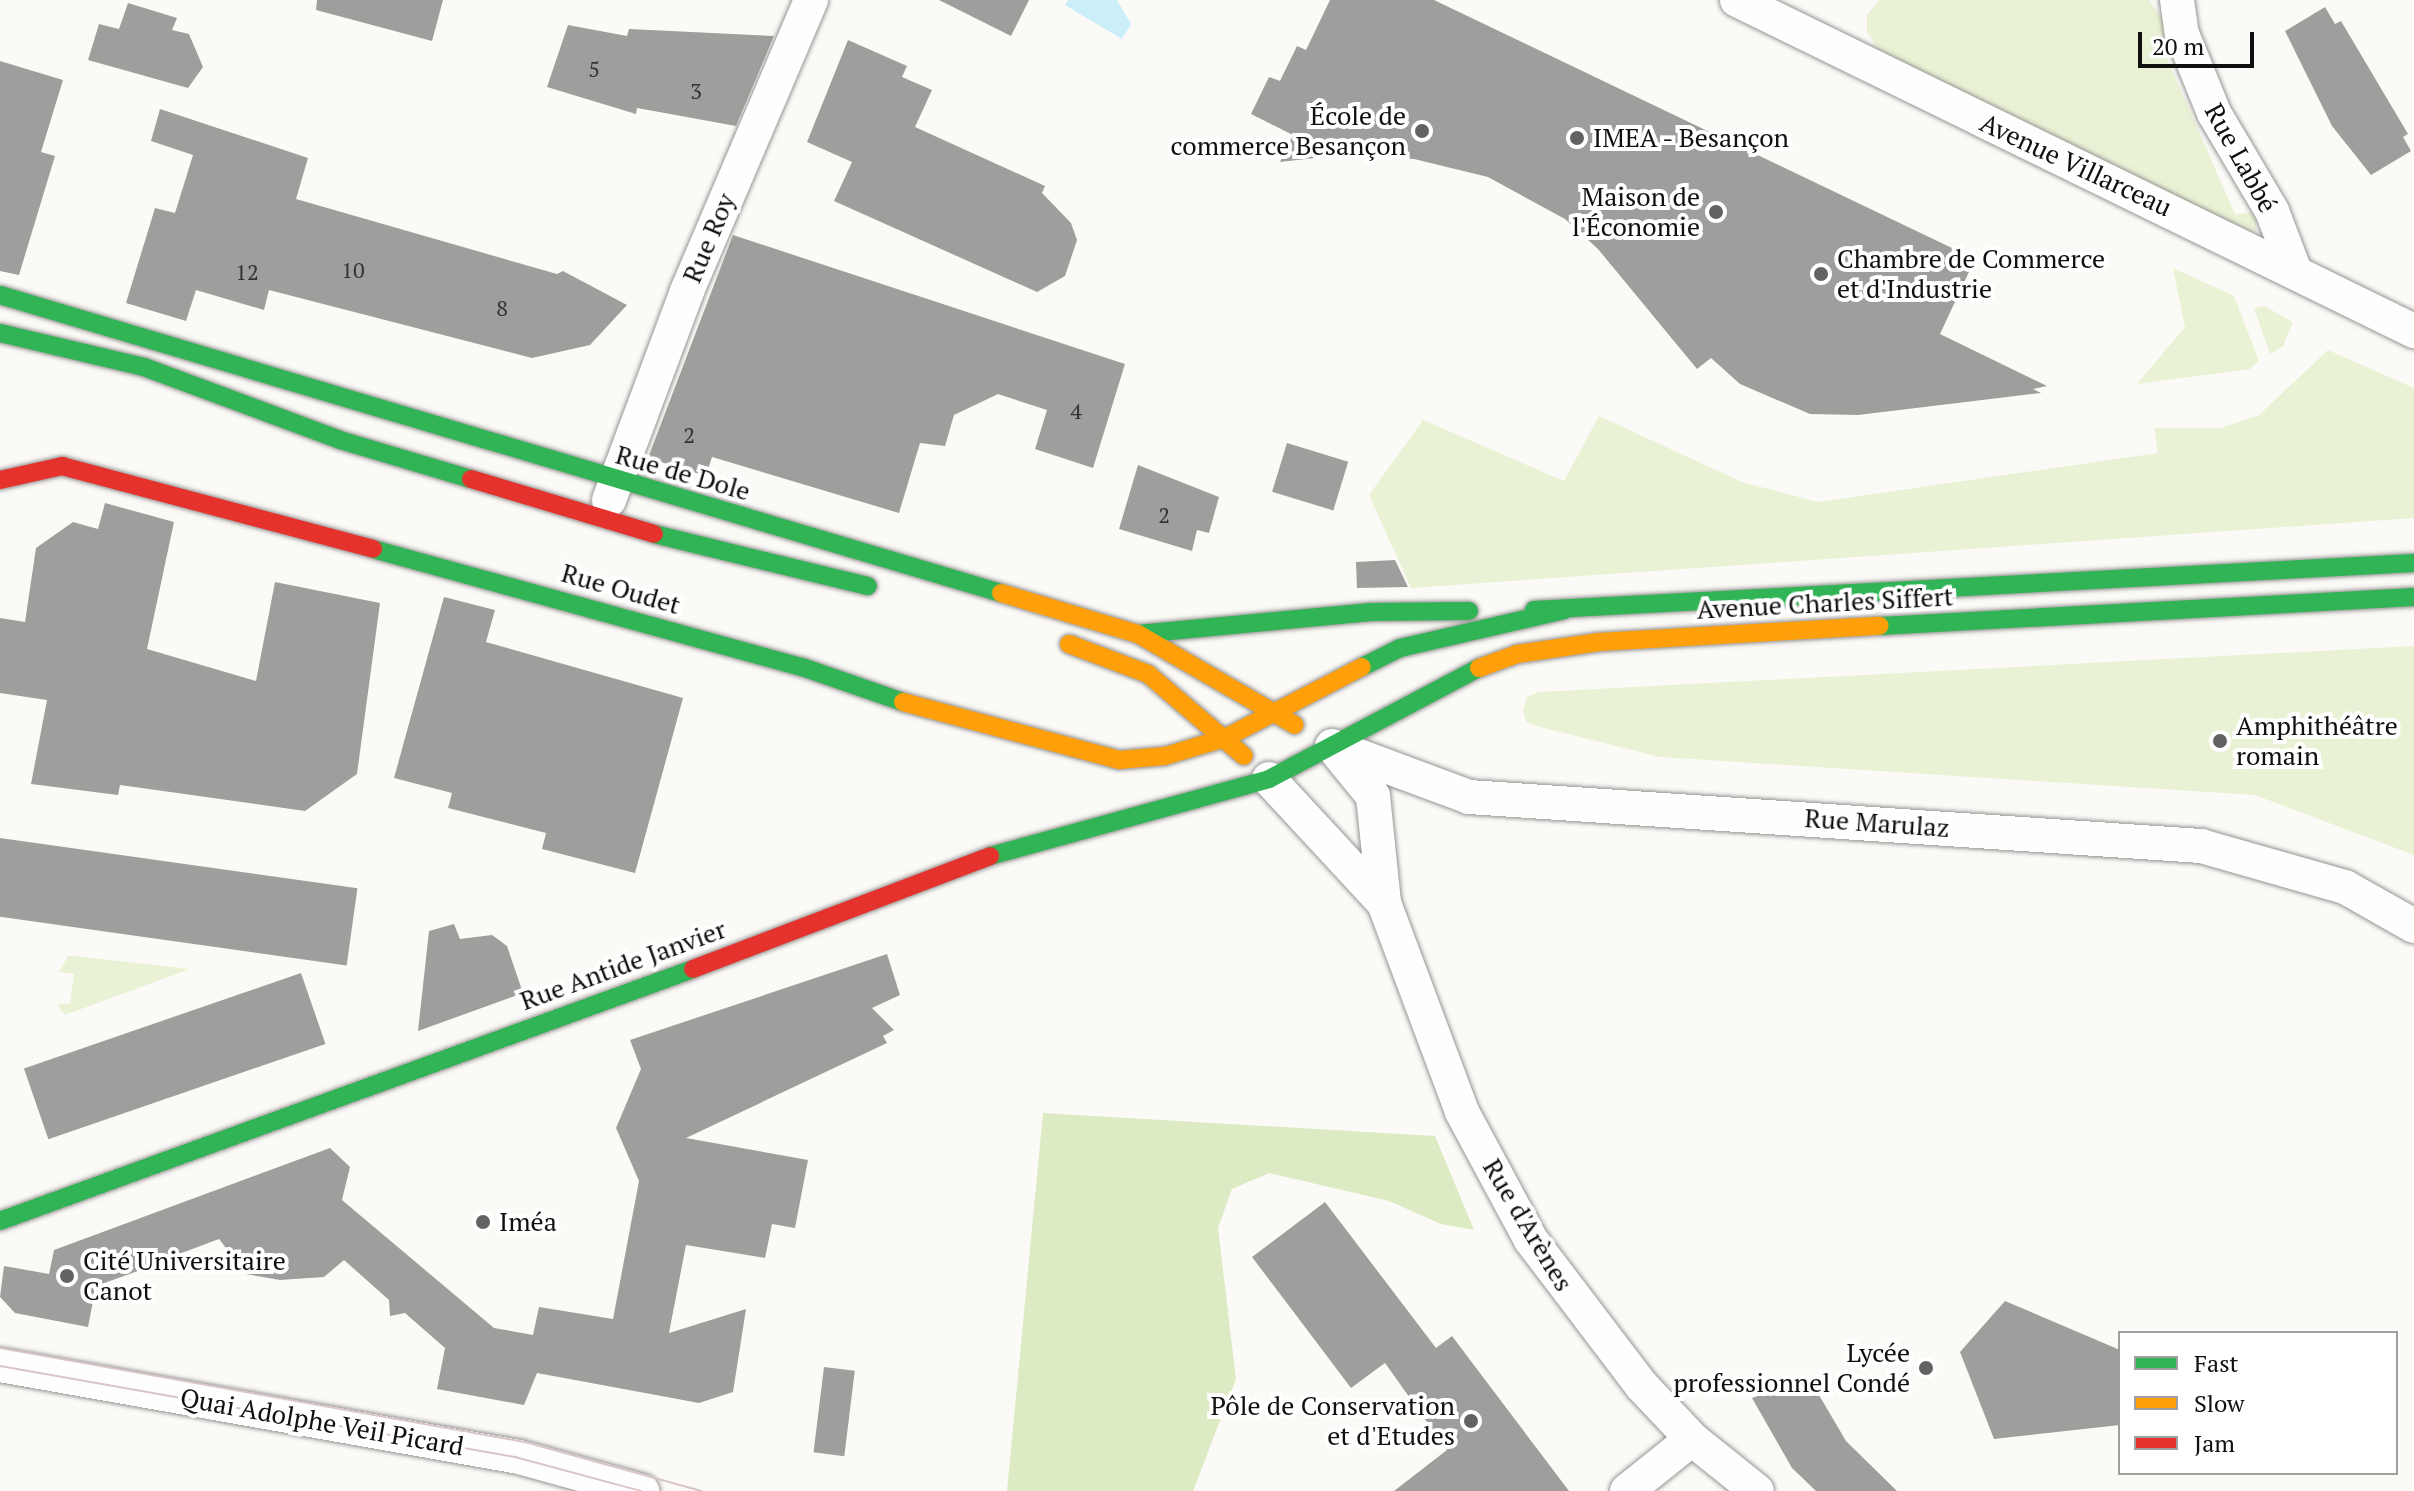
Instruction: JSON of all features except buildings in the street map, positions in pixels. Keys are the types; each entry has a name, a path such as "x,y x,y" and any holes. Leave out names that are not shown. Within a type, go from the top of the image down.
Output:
{"main road":[{"name":"Rue de Dole","path":"0,295 1138,634 1332,746"},
{"path":"0,333 144,367 340,440 603,519 892,593"},
{"name":"Rue Oudet","path":"0,480 62,466 740,649 1096,757 1165,756 1225,738"},
{"name":"Avenue Charles Siffert","path":"1138,634 1371,612 1564,610 2414,563"},
{"name":"Avenue Charles Siffert","path":"1269,779 1464,674 1552,647 2414,597"},
{"name":"Avenue Charles Siffert","path":"1225,738 1400,648 1564,610"},
{"path":"1051,639 1148,674 1269,779"},
{"name":"Rue Antide Janvier","path":"0,1221 800,930 959,864 1269,779"}],"street":[{"name":"Rue Roy","path":"603,519 687,291 811,0"},
{"name":"Avenue Villarceau","path":"1737,0 2294,269 2414,331"},
{"name":"Rue Labbé","path":"2177,0 2182,34 2214,113 2272,211 2294,269"},
{"name":"Rue d'Arènes","path":"1332,746 1373,796 1384,903 1462,1112 1531,1240 1641,1385 1692,1439 1757,1491"},
{"name":"Rue Marulaz","path":"1332,746 1469,797 2201,846 2345,887 2414,926"},
{"name":"Rue d'Arènes","path":"1269,779 1384,903"},
{"name":"Quai Adolphe Veil Picard","path":"0,1365 519,1457 642,1491"},
{"path":"1627,1491 1692,1439"}],"green space":[{"path":"1879,0 2149,0 2166,24 2170,37 2160,43 2235,214 2256,212 2256,231 2234,234 1883,57 1867,32 1867,15"},
{"path":"2173,268 2234,296 2259,361 2250,369 2137,384 2185,327"},
{"path":"2264,306 2293,322 2283,346 2270,354 2254,308"},
{"path":"2328,350 2414,388 2414,518 1411,588 1369,495 1423,420 1564,481 1599,416 1742,482 1818,502 2158,453 2154,428 2221,428 2259,415"},
{"path":"2414,646 2414,855 2255,795 1660,757 1536,726 1526,722 1523,710 1527,697 1539,692"},
{"path":"68,956 190,969 65,1015 57,1004 70,1004 74,974 59,972"},
{"path":"1043,1113 1435,1136 1474,1230 1441,1224 1389,1201 1269,1173 1232,1189 1218,1228 1236,1379 1193,1491 1007,1491"}],"water":[{"path":"1068,0 1117,0 1131,24 1122,39 1065,5"}],"tram line":[{"path":"0,1348 525,1442 702,1491"},
{"path":"0,1366 515,1457 641,1491"}],"traffic: fast":[{"path":"0,295 1001,593"},
{"path":"0,333 144,367 340,440 471,479"},
{"path":"654,534 868,586"},
{"path":"373,549 802,667 903,702"},
{"path":"1534,610 2414,563"},
{"path":"1880,626 2414,597"},
{"path":"1362,667 1400,648 1564,610"},
{"path":"1138,634 1371,612 1469,611"},
{"path":"990,856 1269,779 1479,668"},
{"path":"0,1221 693,969"}],"traffic: slow":[{"path":"1001,593 1138,634 1295,725"},
{"path":"1479,668 1517,654 1599,642 1880,626"},
{"path":"1069,644 1148,674 1244,756"},
{"path":"903,702 1119,760 1165,756 1225,738 1362,667"}],"traffic: jam":[{"path":"0,480 62,466 373,549"},
{"path":"471,479 654,534"},
{"path":"693,969 990,856"}],"place":[{"name":"École de commerce Besançon","path":"1422,131"},
{"name":"IMEA - Besançon","path":"1577,138"},
{"name":"Maison de l'Économie","path":"1716,212"},
{"name":"Chambre de Commerce et d'Industrie","path":"1821,274"},
{"name":"Amphithéâtre romain","path":"2220,741"},
{"name":"Iméa","path":"483,1222"},
{"name":"Cité Universitaire Canot","path":"67,1276"},
{"name":"Lycée professionnel Condé","path":"1926,1368"},
{"name":"Pôle de Conservation et d'Etudes","path":"1471,1421"}]}
